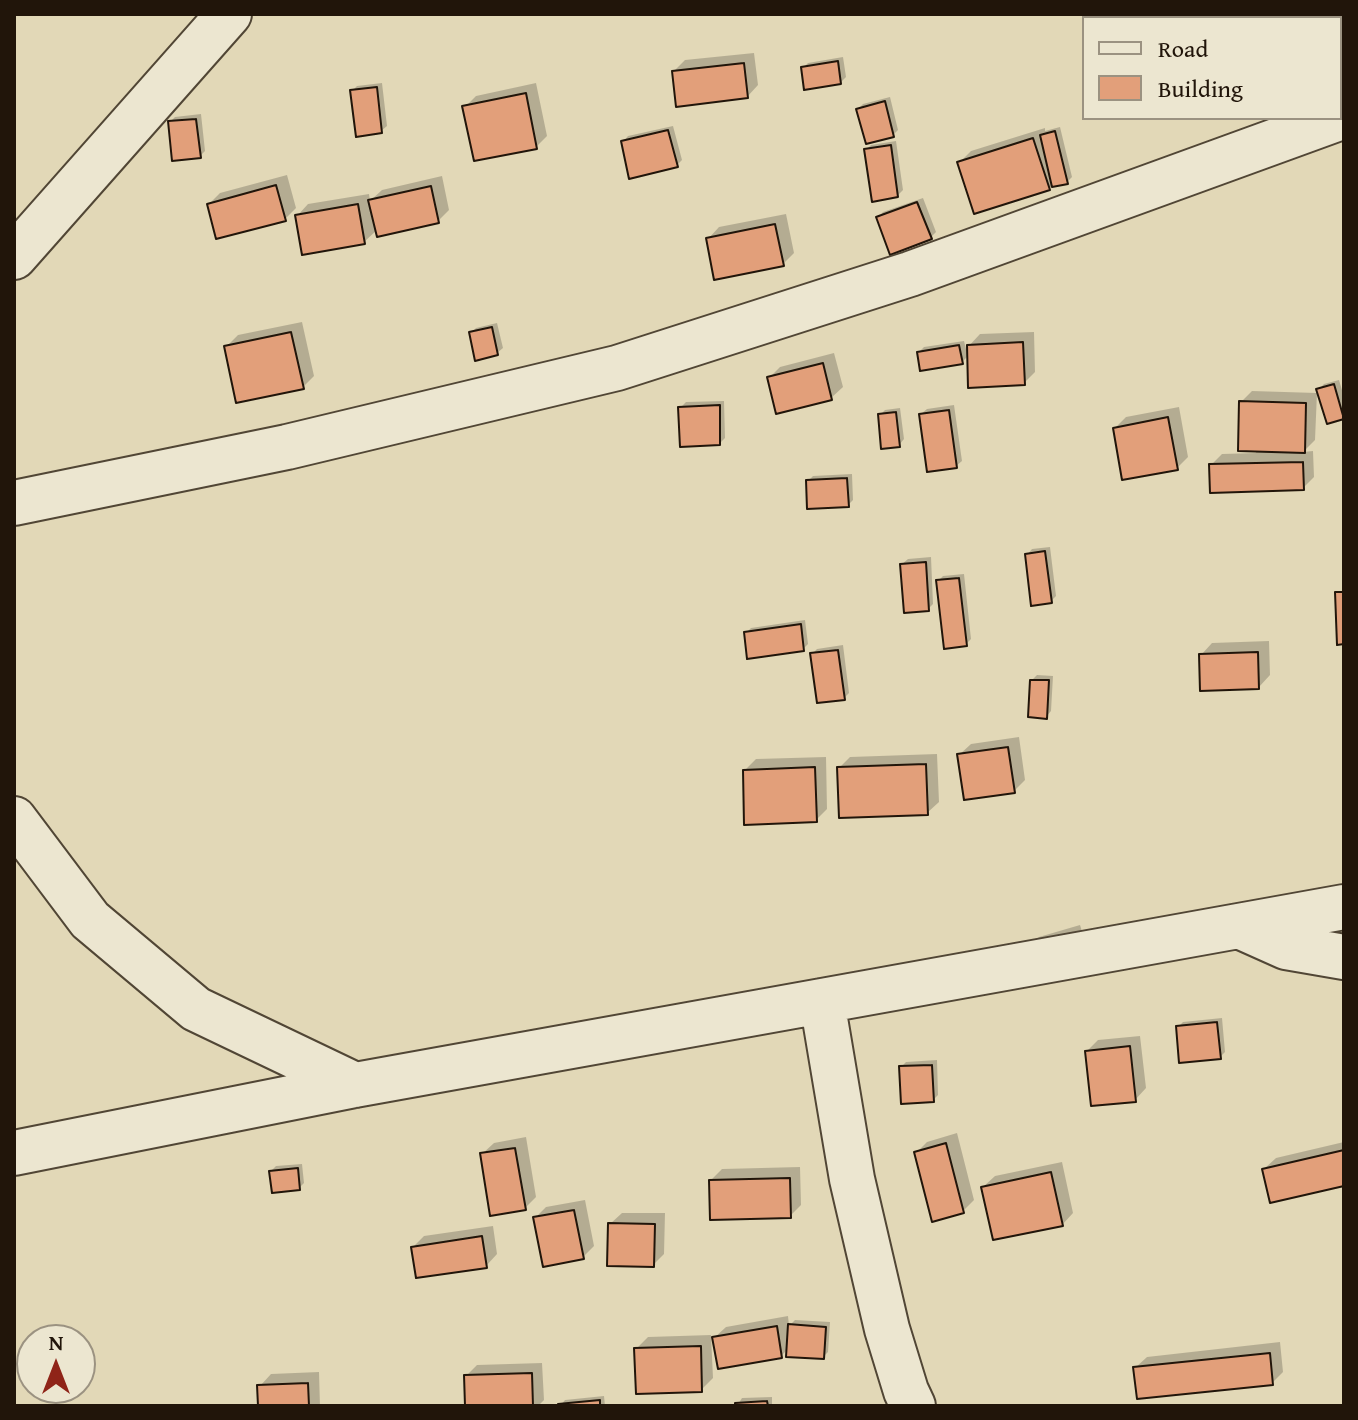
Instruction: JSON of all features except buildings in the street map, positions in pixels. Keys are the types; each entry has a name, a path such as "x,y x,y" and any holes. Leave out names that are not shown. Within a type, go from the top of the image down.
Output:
{"street":[{"path":"14,257 229,14"},
{"path":"14,503 287,447 617,368 910,274 1333,120"},
{"path":"14,819 90,920 196,1009 355,1085"},
{"path":"14,1153 355,1085 1344,907"},
{"path":"1239,926 1286,947 1344,957"},
{"path":"822,1001 852,1179 887,1329 913,1406"}]}
